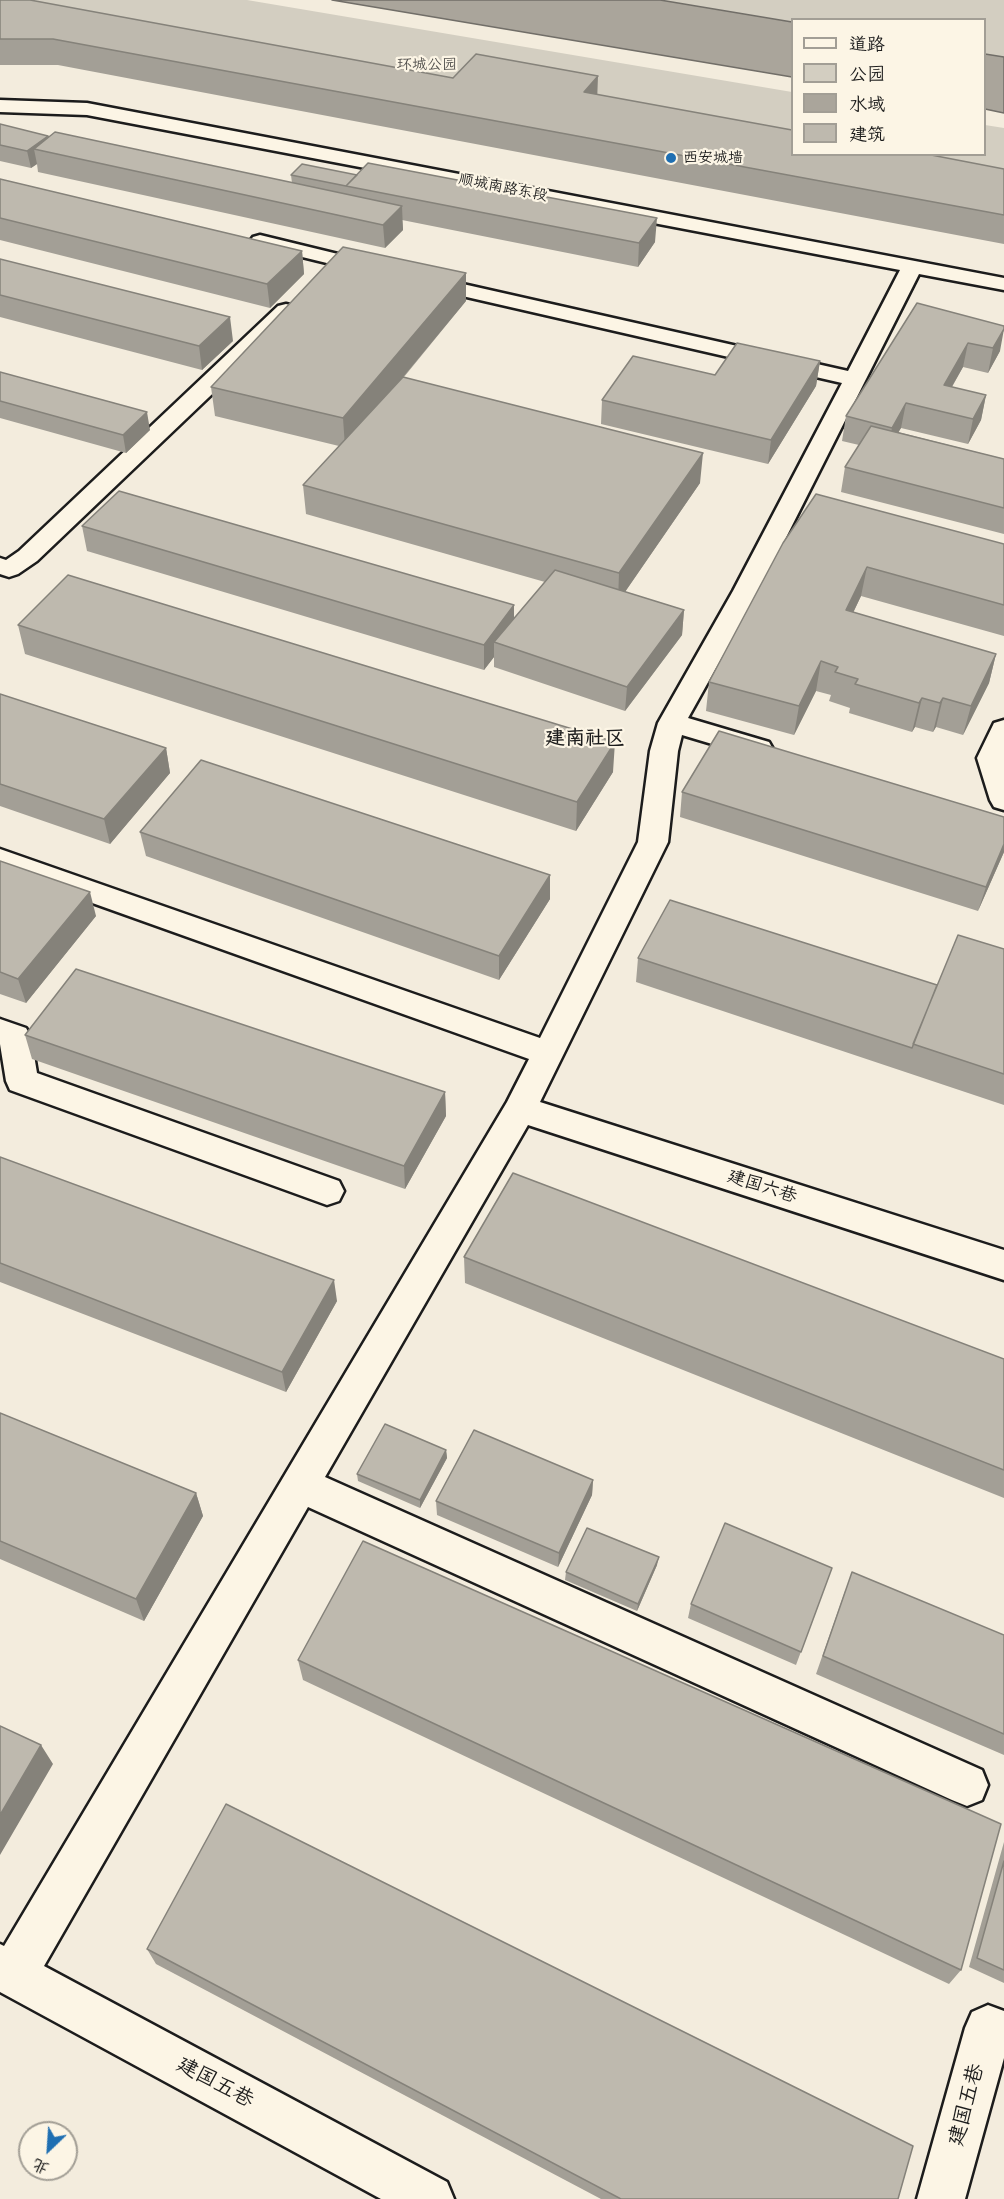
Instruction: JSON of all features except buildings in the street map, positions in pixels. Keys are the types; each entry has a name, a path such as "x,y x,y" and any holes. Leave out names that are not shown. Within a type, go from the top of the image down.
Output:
{"street":[{"name":"顺城南路东段","path":"0,106 87,109 1004,284"},
{"path":"238,236 855,379"},
{"path":"0,566 9,569 28,556 340,260"},
{"path":"7,1970 300,1485 520,1108 652,842 664,751 672,723 746,591 913,266"},
{"path":"672,723 786,757"},
{"path":"996,812 991,758 1004,729"},
{"path":"0,859 547,1053"},
{"path":"0,1031 15,1037 21,1081 327,1191"},
{"name":"建国六巷","path":"520,1108 1004,1265"},
{"path":"300,1485 967,1785"},
{"name":"建国五巷","path":"7,1970 430,2199"},
{"name":"建国五巷","path":"941,2199 988,2028 1004,2036"}],"green space":[{"name":"环城公园","path":"0,0 247,0 791,92 791,156 986,156 986,125 1004,128 1004,198 453,104"},
{"path":"660,0 1004,0 1004,57 986,54 986,18 791,18 791,22"}],"water":[{"path":"332,0 660,0 791,22 791,77"},
{"path":"986,54 1004,57 1004,113 986,109"}],"place":[{"name":"西安城墙","path":"671,158"}],"district":[{"name":"建南社区","path":"585,739"}]}
